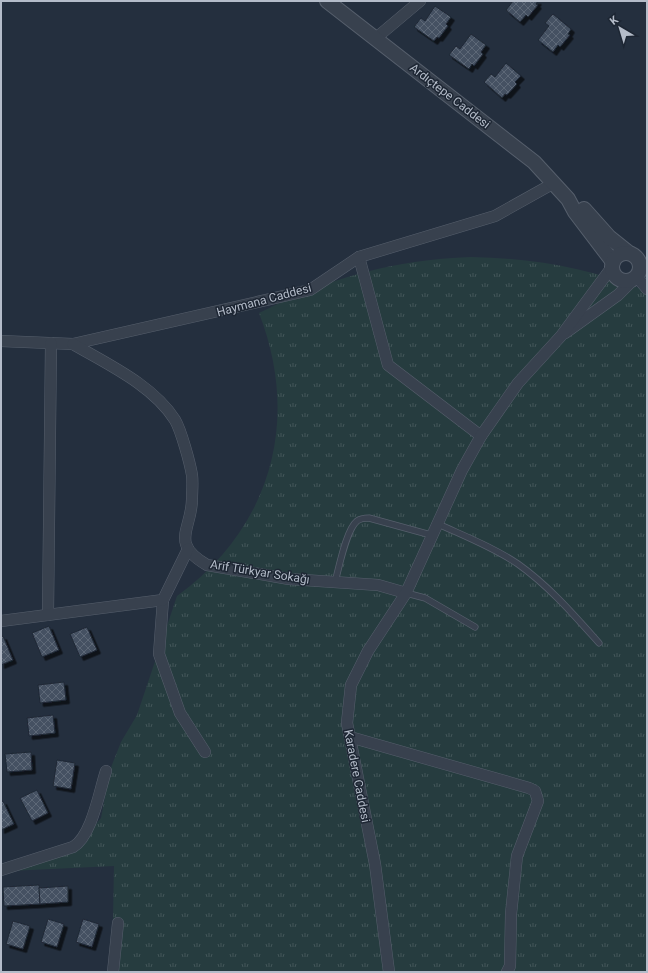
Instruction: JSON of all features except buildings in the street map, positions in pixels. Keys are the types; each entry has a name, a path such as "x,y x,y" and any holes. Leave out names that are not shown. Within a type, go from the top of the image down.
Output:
{"street":[{"name":"Ardıçtepe Caddesi","path":"327,1 534,162 568,198 583,208 609,237 637,253"},
{"path":"376,38 420,1"},
{"name":"Haymana Caddesi","path":"1,341 73,344 310,290 359,257 495,216 554,183"},
{"name":"Ardıçtepe Caddesi","path":"568,198 575,212 613,265"},
{"path":"561,336 620,255 637,253 640,263 639,275 647,290"},
{"path":"359,257 388,364 481,436"},
{"path":"613,265 613,272 619,280 628,282 639,275"},
{"path":"561,336 618,296 639,275"},
{"name":"Karadere Caddesi","path":"389,972 375,864 347,723 351,685 368,651 406,593 436,523 462,470 481,436 518,384 561,336"},
{"path":"48,615 51,343"},
{"path":"73,344 157,397 175,420 192,475 192,502 185,528 185,539 188,549 163,600 159,654 180,713 205,752"},
{"name":"Arif Türkyar Sokağı","path":"188,549 197,559 207,565 289,579 378,585 406,593"},
{"path":"1,621 163,600"},
{"path":"350,737 535,791 538,801 517,856 511,914 510,966 508,972"},
{"path":"1,870 73,847 80,842 86,833 106,771"},
{"path":"114,972 118,922"}],"lane":[{"path":"334,582 354,524 361,518 369,518 431,535"},
{"path":"436,523 518,564 545,586 600,643"},
{"path":"406,593 425,598 475,627"}],"green space":[{"path":"471,257 538,262 582,270 647,291 647,972 112,972 114,866 9,871 88,834 101,818 110,770 121,742 137,715 177,596 209,569 235,538 255,505 269,470 276,432 277,393 271,353 259,313 310,290 362,273 415,262"}]}
